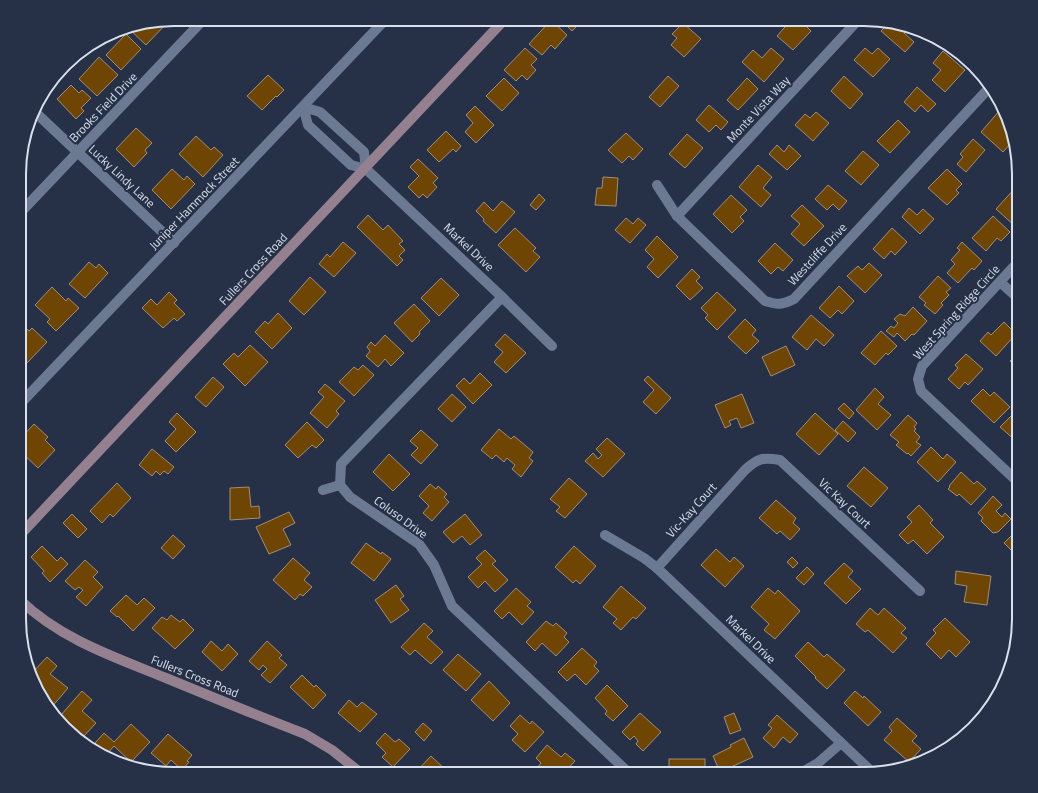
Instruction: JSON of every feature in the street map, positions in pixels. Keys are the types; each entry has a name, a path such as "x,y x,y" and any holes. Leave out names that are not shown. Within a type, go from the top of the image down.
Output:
{"street":[{"name":"Brooks Field Drive","path":"26,207 197,26"},
{"name":"Juniper Hammock Street","path":"26,398 379,26"},
{"name":"Fullers Cross Road","path":"26,529 366,169 499,26"},
{"name":"Monte Vista Way","path":"677,216 853,26"},
{"name":"Westcliffe Drive","path":"657,185 677,216 765,301 775,304 784,304 794,299 986,91"},
{"path":"303,107 320,112 364,152 366,169 351,165 308,124 303,107"},
{"name":"Lucky Lindy Lane","path":"38,115 174,243"},
{"name":"Markel Drive","path":"366,169 502,296 552,346"},
{"name":"West Spring Ridge Circle","path":"1012,269 922,366 918,379 920,391 1012,476"},
{"path":"1000,282 1012,293"},
{"path":"323,490 340,485 341,464 502,296"},
{"name":"Vic Kay Court","path":"745,470 753,462 766,457 780,460 920,591"},
{"name":"Vic-Kay Court","path":"657,568 745,470"},
{"name":"Coluso Drive","path":"340,485 350,497 419,544 434,565 452,606 623,767"},
{"name":"Markel Drive","path":"605,535 644,558 657,568 867,767"},
{"name":"Fullers Cross Road","path":"26,605 66,634 102,652 305,734 332,750 353,767"},
{"path":"811,767 818,763 841,743"}],"building":[{"path":"164,26 146,45 132,32"},
{"path":"546,26 557,26 567,35 555,49 551,45 542,55 529,44"},
{"path":"567,26 577,26 572,31"},
{"path":"680,26 686,26 701,39 684,57 671,45 677,38 672,34"},
{"path":"786,26 806,26 811,31 793,50 777,36"},
{"path":"885,27 902,31 905,32 904,33 914,42 905,52 881,31"},
{"path":"126,34 141,49 121,70 106,55"},
{"path":"525,48 537,59 531,65 536,70 527,80 522,75 516,81 504,70"},
{"path":"771,48 784,59 764,82 742,62 753,50 762,58"},
{"path":"865,48 872,54 878,48 890,59 873,77 854,60"},
{"path":"943,51 965,70 945,92 932,80 941,70 933,63"},
{"path":"99,57 118,75 97,96 79,79"},
{"path":"268,75 284,90 262,110 247,96"},
{"path":"668,76 679,86 660,107 649,97"},
{"path":"844,76 863,94 850,109 831,91"},
{"path":"504,78 519,93 502,111 486,96"},
{"path":"747,78 758,89 738,110 727,100"},
{"path":"71,85 79,93 82,90 91,98 81,108 84,111 76,119 57,99"},
{"path":"917,87 936,104 928,112 921,105 915,112 904,102"},
{"path":"709,105 728,122 721,130 716,125 709,132 696,120"},
{"path":"475,106 494,125 476,143 465,132 473,123 466,115"},
{"path":"816,112 829,123 813,141 795,125 805,114 810,118"},
{"path":"998,112 1009,145 1003,152 981,132"},
{"path":"898,120 910,132 890,153 877,141"},
{"path":"136,128 152,143 145,150 147,153 134,167 116,149"},
{"path":"446,131 461,146 456,152 453,149 439,162 427,150"},
{"path":"626,133 643,149 633,160 629,156 622,163 608,150"},
{"path":"687,134 703,148 685,168 669,154"},
{"path":"196,136 211,150 214,147 223,155 203,177 179,154"},
{"path":"973,139 985,150 966,172 957,164 963,157 960,154"},
{"path":"777,145 784,152 789,145 801,156 787,170 769,154"},
{"path":"863,151 879,165 861,185 845,171"},
{"path":"418,159 438,178 433,183 437,187 427,198 423,194 419,198 408,187 419,176 410,167"},
{"path":"758,165 772,177 763,188 771,195 761,207 739,187"},
{"path":"172,169 184,180 187,176 195,184 171,209 152,190"},
{"path":"947,169 962,184 956,190 959,193 947,205 928,188"},
{"path":"603,177 618,178 616,206 595,205 597,188 602,188"},
{"path":"828,185 847,201 839,210 833,204 827,210 815,199"},
{"path":"1012,191 1012,223 996,209"},
{"path":"539,194 545,200 536,210 530,205"},
{"path":"731,195 747,210 740,217 744,221 732,233 713,214"},
{"path":"502,201 515,212 496,233 483,221 484,219 476,211 484,202 493,211"},
{"path":"802,205 824,226 804,246 791,234 800,224 791,216"},
{"path":"909,208 917,215 923,209 934,219 920,234 902,217"},
{"path":"368,215 383,230 388,225 403,241 399,244 405,250 399,256 403,260 397,266 357,227"},
{"path":"993,216 1010,232 1001,241 997,238 986,251 972,238"},
{"path":"626,218 633,224 638,218 646,225 630,243 615,230"},
{"path":"515,228 536,248 533,251 540,257 526,272 498,245"},
{"path":"892,228 907,242 895,255 891,251 884,259 873,249"},
{"path":"657,236 678,257 658,278 647,267 654,259 645,250"},
{"path":"343,242 356,253 334,277 319,264 327,254 330,257"},
{"path":"962,242 982,261 974,270 972,268 958,283 947,273 955,264 951,260 960,250 957,248"},
{"path":"775,243 793,260 783,271 778,267 771,274 758,261"},
{"path":"89,262 96,268 99,264 108,273 85,298 69,284"},
{"path":"869,263 882,275 865,293 847,276 858,266 862,270"},
{"path":"692,269 700,277 696,281 703,288 690,300 676,286"},
{"path":"938,276 951,288 946,292 949,295 941,303 943,305 935,314 924,305 926,303 919,297"},
{"path":"310,277 326,292 304,315 289,301"},
{"path":"441,278 459,295 439,316 421,298"},
{"path":"839,286 854,301 842,314 838,310 830,318 819,308"},
{"path":"52,287 66,301 68,298 79,308 56,331 47,322 50,319 35,305"},
{"path":"169,292 177,300 174,303 185,314 177,321 174,318 163,328 142,308 151,299 157,305"},
{"path":"717,292 736,310 717,330 705,318 708,315 701,308"},
{"path":"414,304 430,321 412,342 394,323"},
{"path":"913,307 927,321 914,335 912,334 905,341 897,333 894,337 886,331 891,326 894,328 898,323 894,319 900,314 905,316"},
{"path":"278,313 292,328 272,349 255,332 265,321 268,324"},
{"path":"811,315 834,335 824,346 816,339 807,350 792,337"},
{"path":"745,319 756,330 752,335 759,341 746,354 728,337"},
{"path":"1004,322 1012,330 1012,338 996,356 980,341 988,332 991,335"},
{"path":"26,328 29,331 32,328 47,342 27,363"},
{"path":"881,331 897,346 888,355 886,353 875,365 861,353"},
{"path":"505,334 526,353 506,373 494,362 503,352 495,345"},
{"path":"385,335 404,353 391,366 385,359 378,367 366,356 370,351 367,347 371,342 375,346"},
{"path":"250,345 268,362 245,386 223,364 234,353 238,357"},
{"path":"786,346 795,365 771,376 762,357"},
{"path":"966,354 983,369 968,385 965,382 959,389 948,379 958,368 955,365"},
{"path":"363,365 374,375 354,396 339,382 354,367 358,370"},
{"path":"480,373 492,385 473,404 456,386 464,378 470,384"},
{"path":"648,376 671,398 656,414 643,402 654,390 644,380"},
{"path":"213,377 224,387 206,407 195,397"},
{"path":"325,384 345,401 336,411 339,414 327,428 310,413 324,397 318,392"},
{"path":"875,388 884,397 878,404 891,415 877,430 856,410"},
{"path":"983,389 990,396 994,392 1010,407 994,423 971,401"},
{"path":"452,394 466,407 452,422 438,409"},
{"path":"742,394 754,423 741,428 737,418 729,421 731,425 725,428 715,405"},
{"path":"844,403 854,413 849,419 838,409"},
{"path":"177,413 196,432 176,452 165,441 176,429 169,422"},
{"path":"815,413 838,434 819,455 796,434"},
{"path":"908,415 917,423 914,427 916,429 914,431 920,437 916,442 921,445 911,456 896,445 899,442 890,435"},
{"path":"1011,416 1012,417 1012,438 1000,427"},
{"path":"843,421 856,433 848,442 835,430"},
{"path":"307,422 324,440 316,448 312,445 298,458 285,445"},
{"path":"34,424 48,437 45,440 55,450 38,468 26,457 26,433"},
{"path":"499,429 511,439 514,436 533,452 529,458 533,461 521,477 512,469 515,465 507,458 504,462 496,455 492,459 481,450"},
{"path":"421,430 438,445 421,464 411,455 418,448 410,441"},
{"path":"607,438 625,454 603,477 585,461 593,453 598,459 602,455 596,449"},
{"path":"931,447 943,459 947,454 956,462 938,482 917,462"},
{"path":"152,449 174,467 168,474 164,471 160,475 156,471 152,476 139,465"},
{"path":"389,454 410,474 393,491 373,472"},
{"path":"864,467 888,488 871,507 847,486"},
{"path":"961,472 974,484 977,481 986,489 971,505 959,494 957,496 948,489"},
{"path":"569,478 587,494 565,518 556,511 560,507 550,499"},
{"path":"117,483 131,498 113,517 110,514 102,523 90,511"},
{"path":"430,484 436,489 438,486 447,494 444,497 449,502 432,521 423,513 429,506 419,496"},
{"path":"249,487 251,507 259,506 260,518 230,520 230,488"},
{"path":"993,496 1002,505 996,511 1002,517 1005,513 1011,519 998,532 993,533 981,521 983,518 978,513"},
{"path":"776,500 796,518 793,523 800,529 790,540 780,531 777,534 759,518"},
{"path":"919,505 933,520 930,523 944,537 927,554 913,540 908,544 899,535 912,522 907,517"},
{"path":"289,512 295,523 283,529 291,545 269,554 256,527"},
{"path":"72,514 87,529 78,538 63,523"},
{"path":"465,514 482,535 470,545 462,536 453,543 443,532"},
{"path":"173,535 185,546 173,559 161,548"},
{"path":"1012,535 1012,551 1004,543"},
{"path":"366,543 391,559 374,581 351,563"},
{"path":"42,546 57,561 61,557 68,564 50,582 42,573 44,571 31,557"},
{"path":"574,546 596,566 580,584 576,580 573,583 555,567"},
{"path":"716,549 730,562 734,557 744,566 725,587 701,565"},
{"path":"485,550 496,561 492,564 508,580 495,592 485,581 478,588 468,577 482,564 476,558"},
{"path":"792,557 798,563 793,568 787,562"},
{"path":"293,558 310,573 304,580 312,587 303,596 300,594 295,600 273,580"},
{"path":"85,560 98,572 93,577 103,587 86,606 76,597 83,590 79,587 75,590 65,581"},
{"path":"844,563 853,571 848,577 861,589 846,604 824,583"},
{"path":"807,567 814,574 804,585 796,578"},
{"path":"956,571 991,576 987,605 964,602 967,586 955,584"},
{"path":"396,585 404,596 400,599 409,610 391,623 375,600"},
{"path":"621,586 646,608 636,619 633,617 621,630 613,623 617,619 603,607"},
{"path":"516,588 531,602 527,606 534,612 522,625 509,612 502,619 494,611"},
{"path":"768,588 775,594 778,590 800,611 775,639 764,630 769,624 751,607"},
{"path":"126,595 137,605 144,598 155,608 133,631 118,616 117,617 110,611"},
{"path":"870,608 878,615 884,608 906,628 901,633 907,638 893,653 868,630 865,632 856,624"},
{"path":"171,615 180,622 183,619 194,630 175,649 152,628 162,617 167,620"},
{"path":"945,618 970,642 956,657 949,650 941,659 926,644 936,633 933,630"},
{"path":"546,621 553,626 556,623 567,633 564,637 569,642 556,656 542,643 535,651 526,642"},
{"path":"424,623 433,631 427,637 443,652 431,664 415,650 410,655 401,647"},
{"path":"211,641 222,651 228,644 238,654 222,671 202,652"},
{"path":"267,641 282,655 279,658 287,665 270,683 261,675 267,669 263,665 259,670 249,661"},
{"path":"808,642 824,657 827,654 845,670 827,689 795,656"},
{"path":"582,648 597,662 594,666 599,671 586,685 575,674 567,681 558,672"},
{"path":"458,654 481,674 466,691 443,670"},
{"path":"47,657 57,666 50,674 68,688 54,705 41,684 35,670"},
{"path":"302,675 314,687 316,685 326,695 313,709 290,687"},
{"path":"489,681 510,703 493,721 471,700"},
{"path":"607,685 628,706 613,721 605,714 607,711 595,698"},
{"path":"82,691 92,700 82,711 96,723 84,736 61,715"},
{"path":"855,691 863,698 864,696 881,712 868,726 844,703"},
{"path":"349,700 357,707 362,702 377,714 360,732 338,713"},
{"path":"640,713 661,732 643,751 636,744 638,741 634,736 630,740 622,732"},
{"path":"734,713 741,730 730,734 724,717"},
{"path":"520,715 530,724 532,721 544,732 525,752 512,740 518,734 510,726"},
{"path":"777,715 798,734 790,743 783,737 774,748 763,738 772,728 768,725"},
{"path":"897,718 917,736 912,741 921,749 912,759 907,760 884,740 892,731 889,727"},
{"path":"423,723 432,731 424,741 415,732"},
{"path":"131,724 150,742 132,761 128,759 114,746 109,752 95,743 104,733 114,742"},
{"path":"385,733 395,742 399,739 410,749 393,767 382,757 386,753 376,743"},
{"path":"168,734 192,755 185,767 179,767 171,760 166,766 151,753"},
{"path":"744,738 753,757 731,767 718,767 713,756 731,747 730,745"},
{"path":"547,745 561,757 565,753 575,761 569,767 538,767 541,763 536,758"},
{"path":"431,756 443,767 421,767"},
{"path":"669,759 705,759 705,767 669,767"}]}
